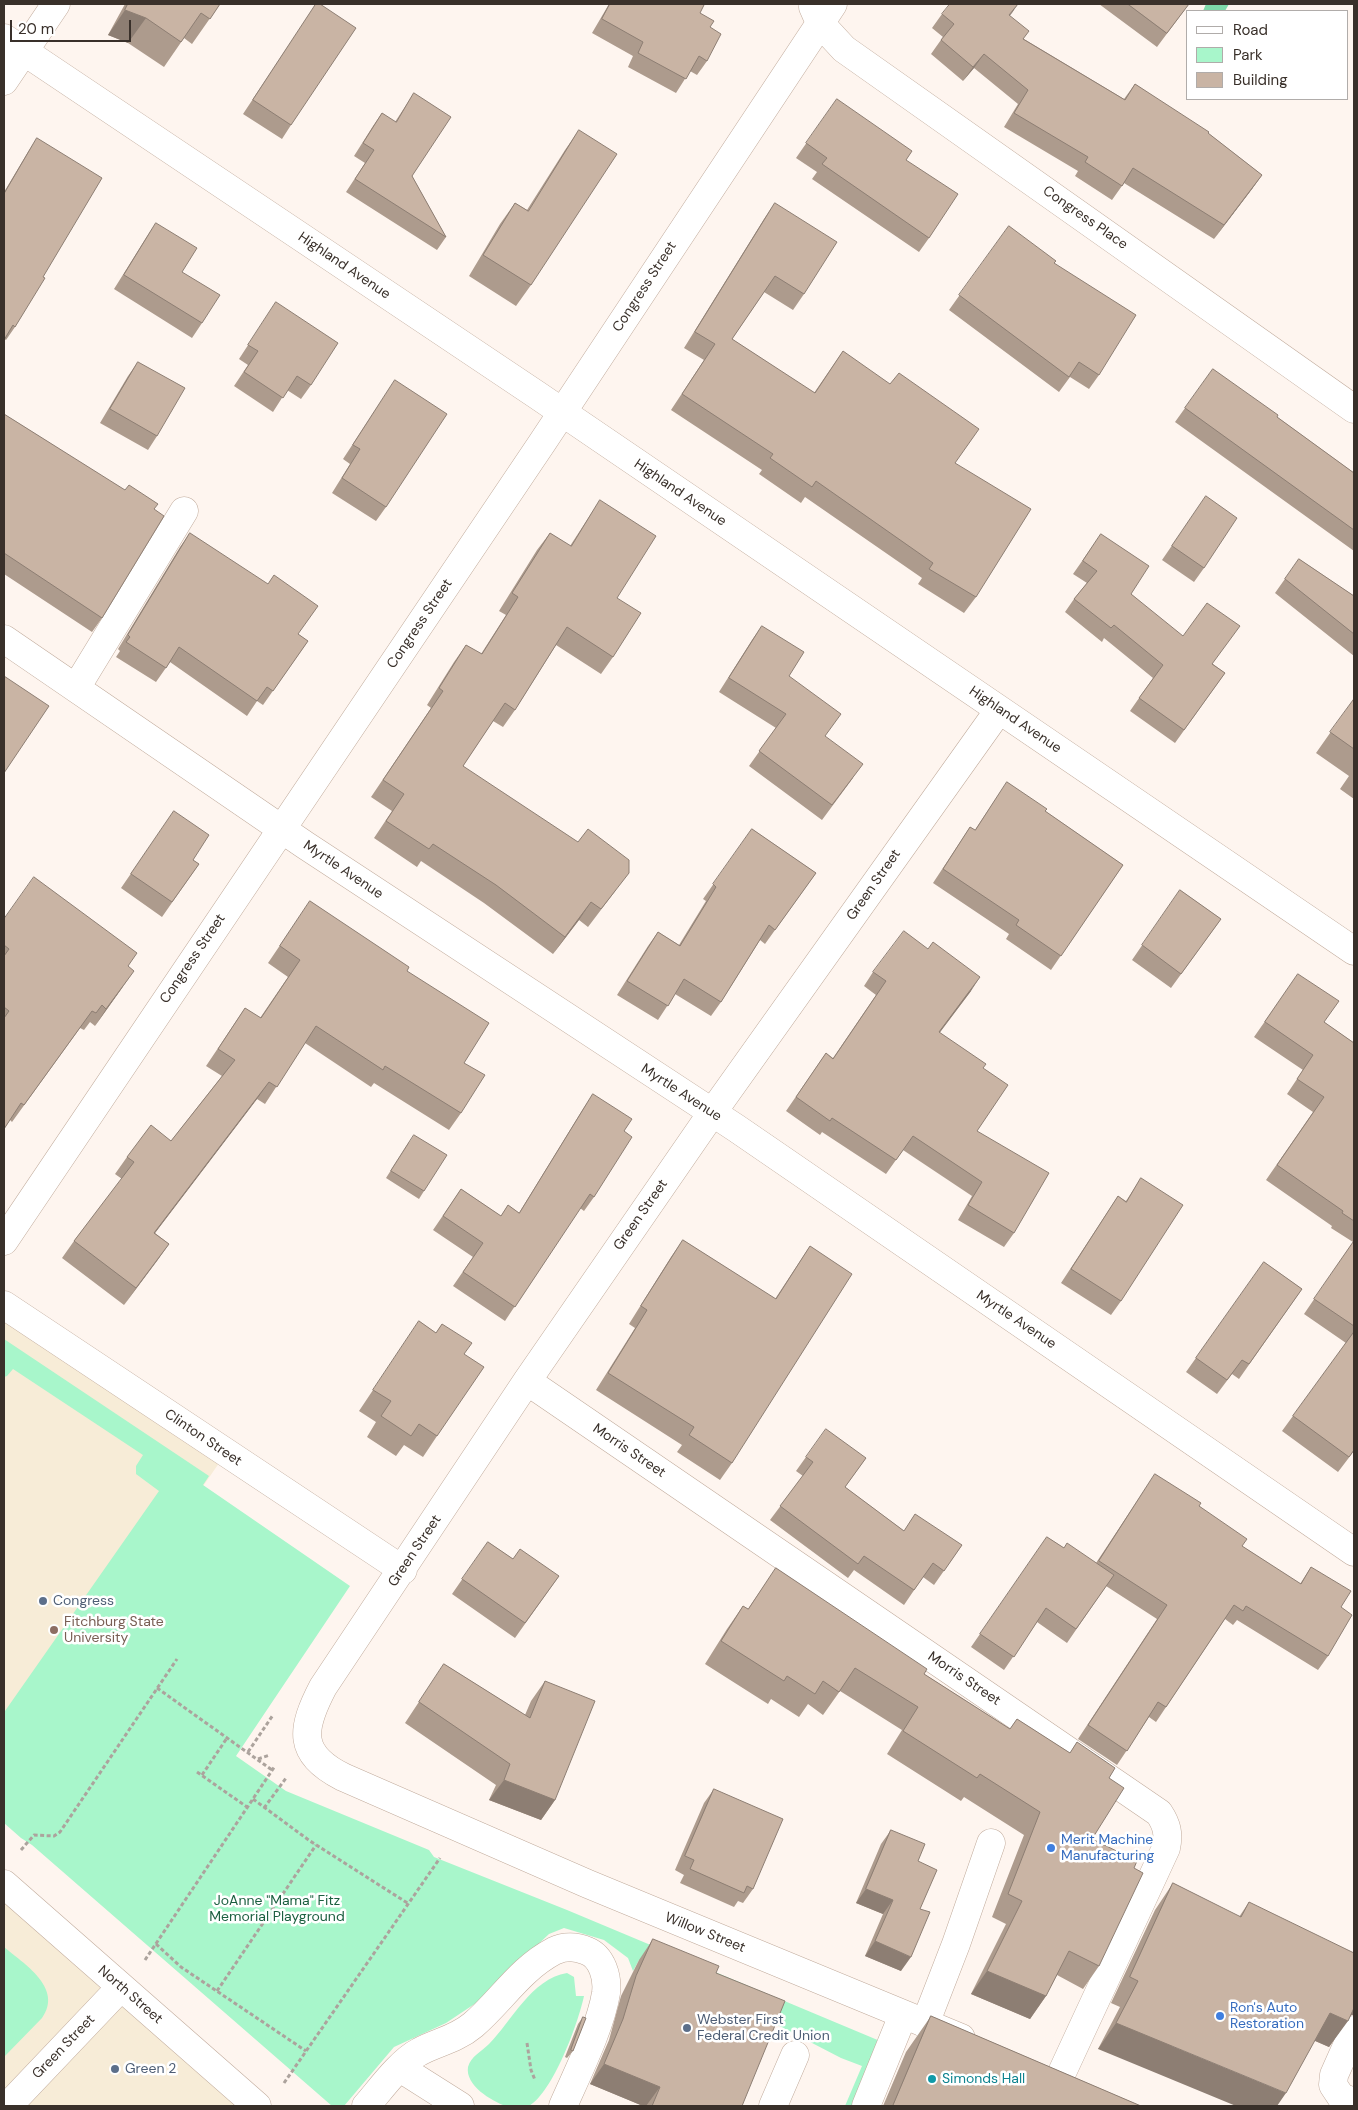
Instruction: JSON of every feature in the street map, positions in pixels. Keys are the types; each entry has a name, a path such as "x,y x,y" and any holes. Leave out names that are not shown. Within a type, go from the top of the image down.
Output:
{"street":[{"path":"4,82 14,45 56,4"},
{"name":"Congress Place","path":"821,10 844,49 1354,409"},
{"name":"Congress Street","path":"4,1241 563,412 821,10"},
{"name":"Highland Avenue","path":"14,45 563,412 1354,951"},
{"path":"76,688 184,511"},
{"name":"Myrtle Avenue","path":"4,638 282,829 712,1113 1354,1552"},
{"name":"Green Street","path":"308,1735 309,1719 323,1687 527,1381 712,1113 999,710"},
{"name":"Clinton Street","path":"4,1305 402,1570"},
{"name":"Morris Street","path":"527,1381 1159,1813 1165,1822 1169,1835 1166,1848 1071,2084 1032,2068"},
{"name":"Willow Street","path":"308,1735 308,1745 315,1759 328,1769 344,1777 588,1884 987,2049"},
{"path":"866,2106 956,1944 991,1843"},
{"name":"North Street","path":"4,1884 257,2106"},
{"path":"366,2106 400,2068 418,2052 450,2040 472,2025 513,1982 543,1958 562,1948 582,1949 589,1952 604,1968 606,1991 594,2031 564,2106"},
{"name":"Green Street","path":"8,2106 121,1987"},
{"path":"1354,2030 1334,2076 1333,2085 1341,2096 1354,2102"},
{"path":"773,2106 795,2055"},
{"path":"400,2068 460,2106"}],"path":[{"path":"21,1850 34,1835 54,1836 60,1832 177,1659"},
{"path":"145,1961 274,1768 227,1738 157,1688"},
{"path":"248,1752 273,1714"},
{"path":"202,1775 227,1738"},
{"path":"258,1759 270,1755"},
{"path":"197,1772 247,1807"},
{"path":"264,1808 286,1778"},
{"path":"253,1799 316,1845 410,1904"},
{"path":"217,1991 316,1845"},
{"path":"284,2084 443,1854"},
{"path":"156,1944 181,1967 306,2051"},
{"path":"527,2043 531,2070 538,2087"}],"shaded area":[{"name":"Fitchburg State University","path":"4,1305 226,1453 4,1774"},
{"path":"4,1884 257,2106 4,2106"}],"green space":[{"path":"1206,4 1229,4 1226,10 1203,10"},
{"name":"JoAnne \"Mama\" Fitz Memorial Playground","path":"4,1339 209,1476 203,1485 350,1586 236,1756 286,1791 429,1850 434,1857 567,1910 880,2041 852,2106 845,2106 862,2066 841,2058 704,1987 639,1960 633,1971 628,1958 604,1940 564,1928 549,1934 476,2003 446,2023 394,2047 344,2106 332,2106 32,1845 4,1823 4,1710 159,1491 136,1474 136,1466 143,1455 13,1369 4,1377"},
{"path":"4,1947 38,1977 45,1987 48,1996 47,2007 42,2018 4,2057"},
{"path":"567,1973 574,1977 576,1996 584,1996 570,2039 555,2072 547,2087 529,2106 508,2107 500,2104 480,2091 471,2080 468,2074 468,2067 471,2060 489,2044 533,1992 543,1983"}],"building":[{"path":"128,4 220,4 210,19 201,13 181,42 146,18 125,10"},
{"path":"316,4 320,4 356,28 291,125 253,100"},
{"path":"610,4 701,4 704,5 700,13 714,21 710,27 721,34 707,61 699,56 686,79 638,53 643,42 602,19"},
{"path":"950,4 1018,4 1009,15 1029,31 1023,39 1125,100 1135,84 1209,132 1262,175 1224,225 1133,168 1122,186 1085,162 1088,157 1014,113 1028,90 984,54 973,67 941,40 954,24 942,14"},
{"path":"1128,4 1189,4 1167,33"},
{"path":"414,93 451,117 412,176 446,237 355,179 374,150 363,143 382,113 396,122"},
{"path":"837,99 912,151 906,160 958,194 929,238 822,164 827,158 806,143"},
{"path":"579,130 617,154 531,285 483,255 515,203 528,211"},
{"path":"37,138 102,178 43,277 45,278 15,327 13,325 4,340 4,194"},
{"path":"775,203 837,242 804,294 775,276 732,339 815,393 843,351 890,384 899,373 979,429 955,463 1031,509 976,597 929,569 933,563 816,481 812,487 770,458 773,454 682,394 715,344 695,332"},
{"path":"156,223 197,248 182,272 220,295 202,323 124,275"},
{"path":"1009,226 1056,261 1054,263 1136,315 1099,375 1079,362 1069,377 959,295"},
{"path":"276,302 338,343 311,385 297,376 283,398 244,372 258,351 248,345"},
{"path":"138,362 185,388 157,436 110,409"},
{"path":"1213,369 1278,415 1277,417 1354,473 1354,530 1185,408"},
{"path":"395,380 447,414 386,507 342,478 360,449 353,445"},
{"path":"4,414 125,490 129,485 158,504 154,509 164,516 102,618 4,553"},
{"path":"1206,496 1237,518 1204,568 1172,546"},
{"path":"600,500 656,536 617,598 641,613 613,657 567,627 515,710 505,703 463,766 578,842 588,829 629,860 629,873 601,909 591,902 565,937 496,885 433,844 429,849 386,821 404,794 383,780 443,691 439,688 466,645 482,654 518,597 512,593 550,533 571,546"},
{"path":"190,533 268,584 274,575 318,606 298,634 308,641 273,691 267,687 257,701 179,647 166,668 126,642 130,637 128,635"},
{"path":"1101,534 1149,566 1131,594 1183,636 1207,603 1240,626 1212,664 1225,673 1184,730 1139,698 1163,665 1114,625 1111,628 1074,599 1097,571 1083,561"},
{"path":"1299,559 1354,596 1354,634 1285,579"},
{"path":"762,626 804,652 789,676 841,714 825,736 863,764 832,805 759,751 786,714 729,678"},
{"path":"4,676 49,706 4,773"},
{"path":"1354,699 1354,749 1330,732"},
{"path":"1007,782 1123,865 1061,956 1016,925 1019,920 943,869 970,827 975,830"},
{"path":"174,811 209,835 193,860 199,864 172,902 131,874"},
{"path":"752,829 816,873 775,930 769,925 721,1002 684,979 668,1006 627,981 658,932 680,946 716,887 713,884"},
{"path":"34,877 137,953 128,966 134,971 106,1009 102,1005 96,1013 92,1011 24,1105 21,1103 4,1129 4,1018 9,1011 4,1007 4,956 9,949 4,945 4,919"},
{"path":"1180,890 1221,919 1181,974 1142,945"},
{"path":"310,901 409,967 407,971 489,1023 464,1063 485,1075 461,1113 385,1066 383,1070 316,1026 277,1087 269,1082 154,1233 169,1244 136,1288 74,1241 134,1162 127,1157 151,1125 171,1141 235,1060 218,1049 245,1008 261,1018 300,960 280,946"},
{"path":"904,931 928,949 933,942 980,977 939,1032 986,1064 983,1068 1008,1085 977,1131 1049,1173 1014,1233 968,1205 982,1182 913,1136 896,1160 832,1118 830,1121 796,1097 826,1053 833,1059 886,981 873,972"},
{"path":"1298,974 1339,1001 1324,1022 1354,1043 1354,1221 1342,1213 1343,1211 1277,1165 1324,1097 1297,1079 1313,1055 1265,1022"},
{"path":"593,1094 632,1119 624,1131 632,1137 594,1197 590,1194 515,1307 463,1272 483,1243 443,1216 461,1189 501,1216 508,1205 519,1213"},
{"path":"414,1135 447,1155 424,1191 391,1171"},
{"path":"1141,1178 1183,1205 1121,1301 1071,1269 1118,1196 1126,1202"},
{"path":"683,1240 776,1299 810,1246 852,1274 732,1463 689,1435 694,1427 608,1373 647,1310 641,1306"},
{"path":"1354,1241 1354,1326 1314,1299"},
{"path":"1264,1262 1302,1289 1249,1364 1242,1360 1227,1380 1196,1358"},
{"path":"419,1321 436,1333 442,1324 472,1343 464,1354 484,1367 437,1436 419,1424 411,1436 381,1416 391,1401 373,1390"},
{"path":"1354,1332 1354,1450 1349,1457 1293,1416"},
{"path":"826,1429 866,1458 845,1487 904,1531 915,1514 962,1545 944,1571 933,1563 914,1590 864,1556 858,1564 780,1506 813,1462 806,1457"},
{"path":"1155,1474 1201,1503 1199,1506 1247,1539 1242,1546 1301,1584 1311,1567 1351,1591 1341,1607 1352,1615 1328,1656 1246,1606 1243,1611 1234,1605 1166,1707 1158,1702 1127,1751 1088,1725 1167,1605 1099,1561"},
{"path":"1047,1537 1064,1548 1067,1543 1114,1575 1076,1629 1046,1608 1014,1657 980,1634"},
{"path":"488,1542 513,1559 520,1549 559,1576 525,1623 462,1579"},
{"path":"776,1568 927,1669 924,1674 1010,1729 1017,1719 1070,1753 1077,1742 1115,1768 1109,1778 1124,1788 1092,1839 1137,1861 1134,1868 1143,1873 1099,1966 1069,1951 1046,1996 987,1971 1022,1901 1008,1894 1040,1812 980,1774 977,1778 903,1731 918,1707 855,1668 839,1692 823,1681 815,1694 787,1676 784,1681 721,1641 743,1606 748,1609"},
{"path":"444,1664 530,1718 545,1681 595,1701 555,1800 504,1780 510,1764 419,1702"},
{"path":"714,1789 783,1819 753,1889 747,1886 744,1893 690,1869 694,1860 685,1856"},
{"path":"891,1830 925,1844 918,1861 937,1870 920,1909 930,1912 911,1957 875,1941 893,1900 866,1889"},
{"name":"Ron's Auto Restoration","path":"1173,1883 1241,1917 1249,1902 1354,1953 1354,2008 1348,2021 1330,2013 1286,2093 1116,2023 1138,1981 1130,1977"},
{"name":"Webster First Federal Credit Union","path":"653,1939 719,1966 716,1973 785,2001 742,2106 652,2106 660,2087 604,2064 623,2019 636,1976"},
{"path":"931,2016 1141,2106 893,2106"},
{"path":"583,2017 586,2018 573,2051 571,2050"}],"place":[{"name":"Congress","path":"43,1601"},
{"name":"Fitchburg State University","path":"54,1630"},
{"name":"Merit Machine Manufacturing","path":"1051,1848"},
{"name":"Ron's Auto Restoration","path":"1220,2016"},
{"name":"Webster First Federal Credit Union","path":"687,2028"},
{"name":"Green 2","path":"115,2069"},
{"name":"Simonds Hall","path":"932,2079"}]}
